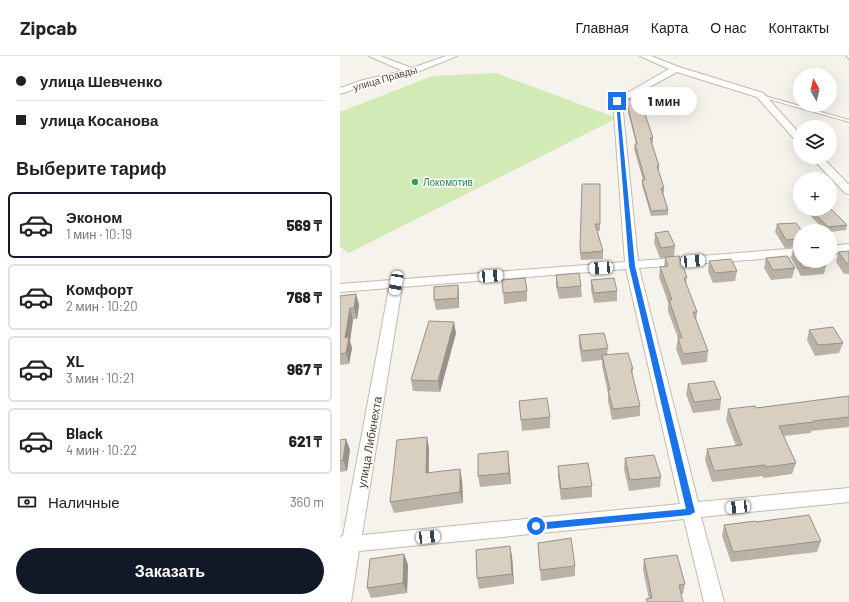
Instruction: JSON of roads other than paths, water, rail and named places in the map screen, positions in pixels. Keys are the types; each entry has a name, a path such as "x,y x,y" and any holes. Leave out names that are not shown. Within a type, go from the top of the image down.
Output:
{"street":[{"path":"373,56 412,71"},
{"name":"улица Правды","path":"340,91 366,82 412,71 453,56"},
{"path":"644,56 676,69 760,95 793,132"},
{"path":"676,69 617,101 632,266 690,512 714,602"},
{"path":"823,164 849,191"},
{"path":"837,249 849,248"},
{"path":"340,288 793,253"},
{"name":"улица Либкнехта","path":"341,602 346,545 396,283"},
{"path":"346,545 849,495"}],"lane":[{"path":"760,95 849,121"}],"place":[{"name":"Локомотив","path":"415,182"}]}
